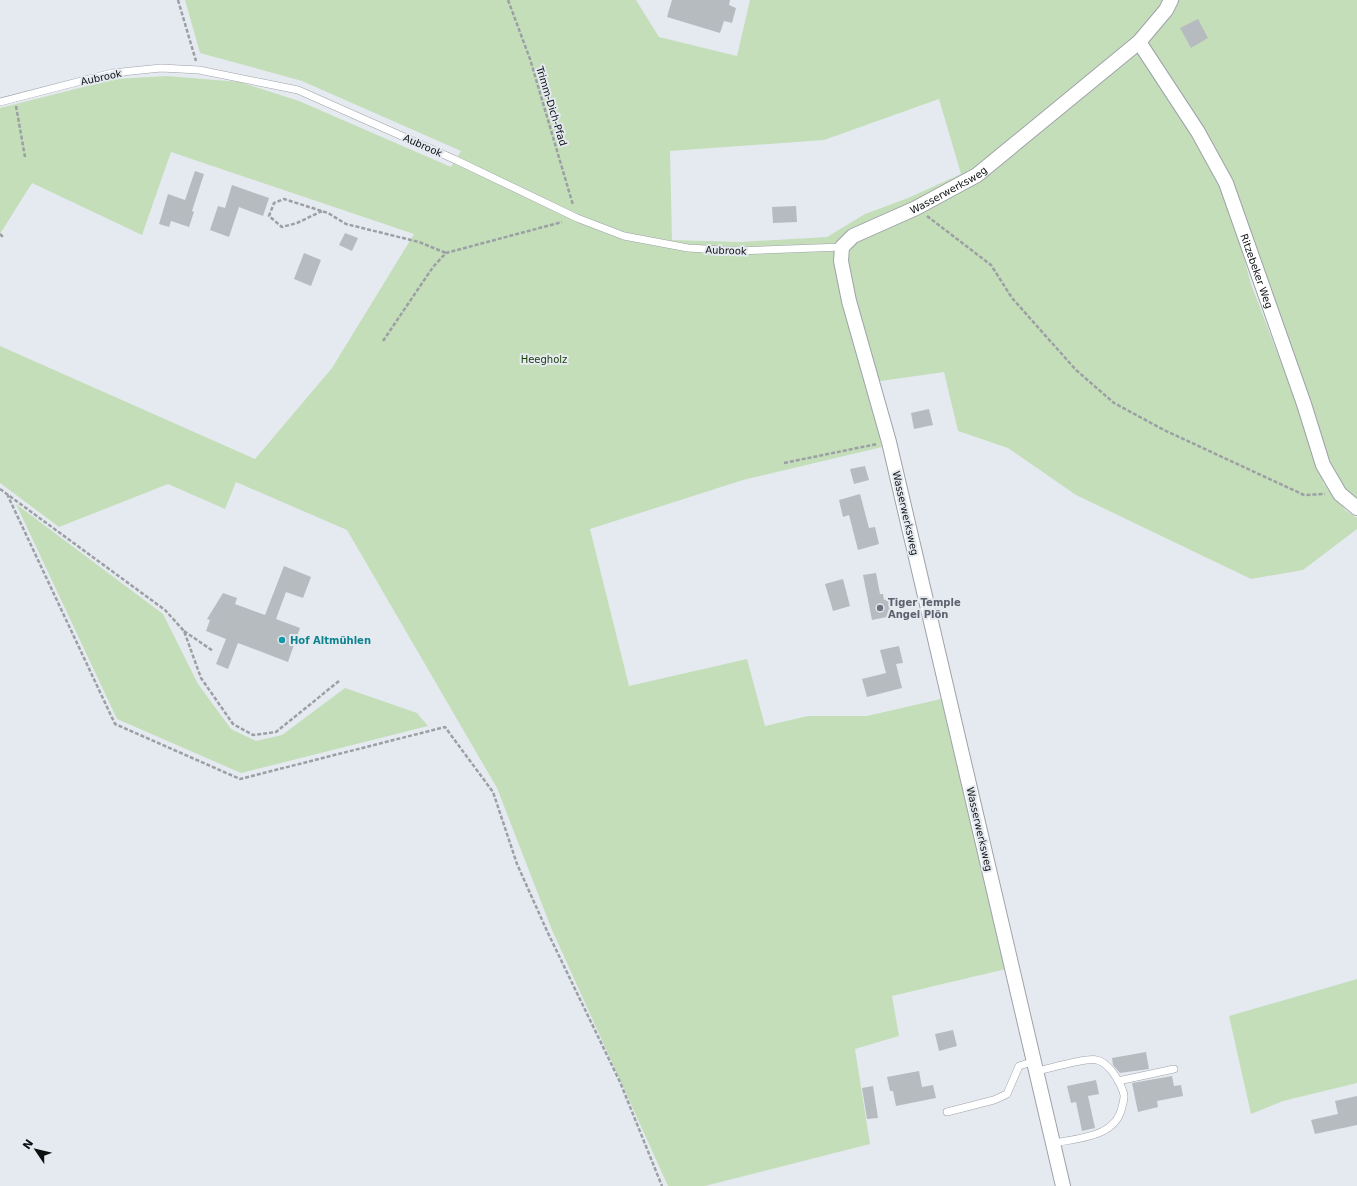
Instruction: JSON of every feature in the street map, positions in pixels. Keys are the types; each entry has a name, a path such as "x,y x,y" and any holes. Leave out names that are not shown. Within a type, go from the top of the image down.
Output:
{"street":[{"name":"Wasserwerksweg","path":"1063,1186 890,442 849,301 841,261 842,247 852,236 916,208 976,175 1139,42 1166,10 1171,0"},
{"name":"Ritzebeker Weg","path":"1139,42 1198,132 1226,183 1304,404 1323,465 1340,494 1357,508"}],"lane":[{"name":"Aubrook","path":"0,102 112,73 161,68 199,70 298,90 456,160 577,218 624,236 688,248 738,251 842,247"},
{"path":"947,1112 994,1100 1007,1094 1018,1066 1036,1066 1097,1060 1110,1068 1125,1096 1121,1114 1113,1125 1104,1132 1054,1143"},
{"path":"1118,1081 1174,1069"}],"path":[{"path":"178,0 186,31 199,70"},
{"name":"Trimm-Dich-Pfad","path":"508,0 530,60 577,218"},
{"path":"14,98 25,157"},
{"path":"322,211 297,224 282,227 269,216 274,203 284,199 322,211 346,224 419,242 446,252"},
{"path":"916,208 991,265 1017,304 1076,370 1114,403 1164,430 1304,495 1340,494"},
{"path":"382,341 433,267 446,252 577,218"},
{"path":"784,463 890,442"},
{"path":"0,489 165,610 184,631 213,651"},
{"path":"7,494 115,724 240,779 445,727 493,792 517,864 547,931 620,1082 662,1186"},
{"path":"184,631 201,678 233,724 253,735 276,732 339,681"}],"green space":[{"name":"Heegholz","path":"185,0 636,0 659,37 737,56 750,0 1357,0 1357,499 1339,487 1307,395 1224,184 1251,284 1303,420 1324,484 1346,511 1357,518 1357,529 1303,570 1251,579 1076,495 1008,448 958,431 944,372 867,383 882,447 743,480 590,529 629,686 747,659 765,726 808,716 867,716 941,699 1006,969 892,996 899,1036 855,1049 870,1144 705,1186 668,1186 552,930 497,788 347,530 236,482 225,509 168,484 59,527 0,483 0,346 255,459 332,368 414,234 171,152 142,235 32,183 0,234 0,108 115,79 167,76 240,82 299,101 451,167 461,151 302,81 200,53","holes":["939,99 961,174 908,198 865,214 827,237 740,242 672,240 670,151 824,140"]},
{"path":"16,504 163,614 198,684 231,729 256,741 282,735 345,688 417,713 428,726 241,773 117,719"},
{"path":"1357,979 1357,1083 1283,1101 1251,1114 1229,1016"}],"building":[{"path":"672,0 730,0 729,5 736,8 732,23 724,21 720,33 667,17"},
{"path":"1198,19 1208,38 1191,48 1180,28"},
{"path":"195,171 204,174 192,211 194,212 189,227 171,221 169,227 159,224 168,194 185,200"},
{"path":"232,185 269,198 263,216 239,207 229,237 210,230 218,206 225,208"},
{"path":"796,206 797,222 773,223 772,207"},
{"path":"345,233 358,238 352,251 339,245"},
{"path":"304,253 321,260 311,286 294,279"},
{"path":"929,409 933,425 914,429 911,413"},
{"path":"865,466 869,480 854,484 850,469"},
{"path":"860,494 869,528 875,527 879,544 858,550 849,515 843,517 839,500"},
{"path":"284,566 311,577 303,598 286,592 276,619 300,628 288,662 238,643 228,669 216,664 226,639 206,631 210,620 207,619 223,593 237,598 235,604 265,615"},
{"name":"Tiger Temple Angel Plön","path":"876,573 880,594 883,594 884,600 889,599 892,616 872,620 863,575"},
{"path":"843,579 850,606 833,611 825,584"},
{"path":"899,646 903,663 896,664 902,688 867,697 862,679 886,673 880,650"},
{"path":"953,1030 957,1046 939,1051 935,1034"},
{"path":"1146,1052 1149,1069 1120,1073 1113,1065 1112,1058"},
{"path":"919,1071 922,1087 933,1085 936,1098 896,1106 893,1091 890,1091 887,1077"},
{"path":"1172,1076 1174,1086 1181,1085 1183,1096 1157,1101 1158,1107 1138,1112 1132,1083"},
{"path":"1096,1080 1099,1094 1088,1096 1095,1128 1082,1131 1076,1102 1071,1103 1067,1086"},
{"path":"873,1086 878,1118 867,1119 862,1088"},
{"path":"1357,1096 1357,1125 1315,1134 1311,1120 1338,1114 1335,1101"}],"place":[{"name":"Tiger Temple Angel Plön","path":"880,608"},
{"name":"Hof Altmühlen","path":"282,640"}]}
